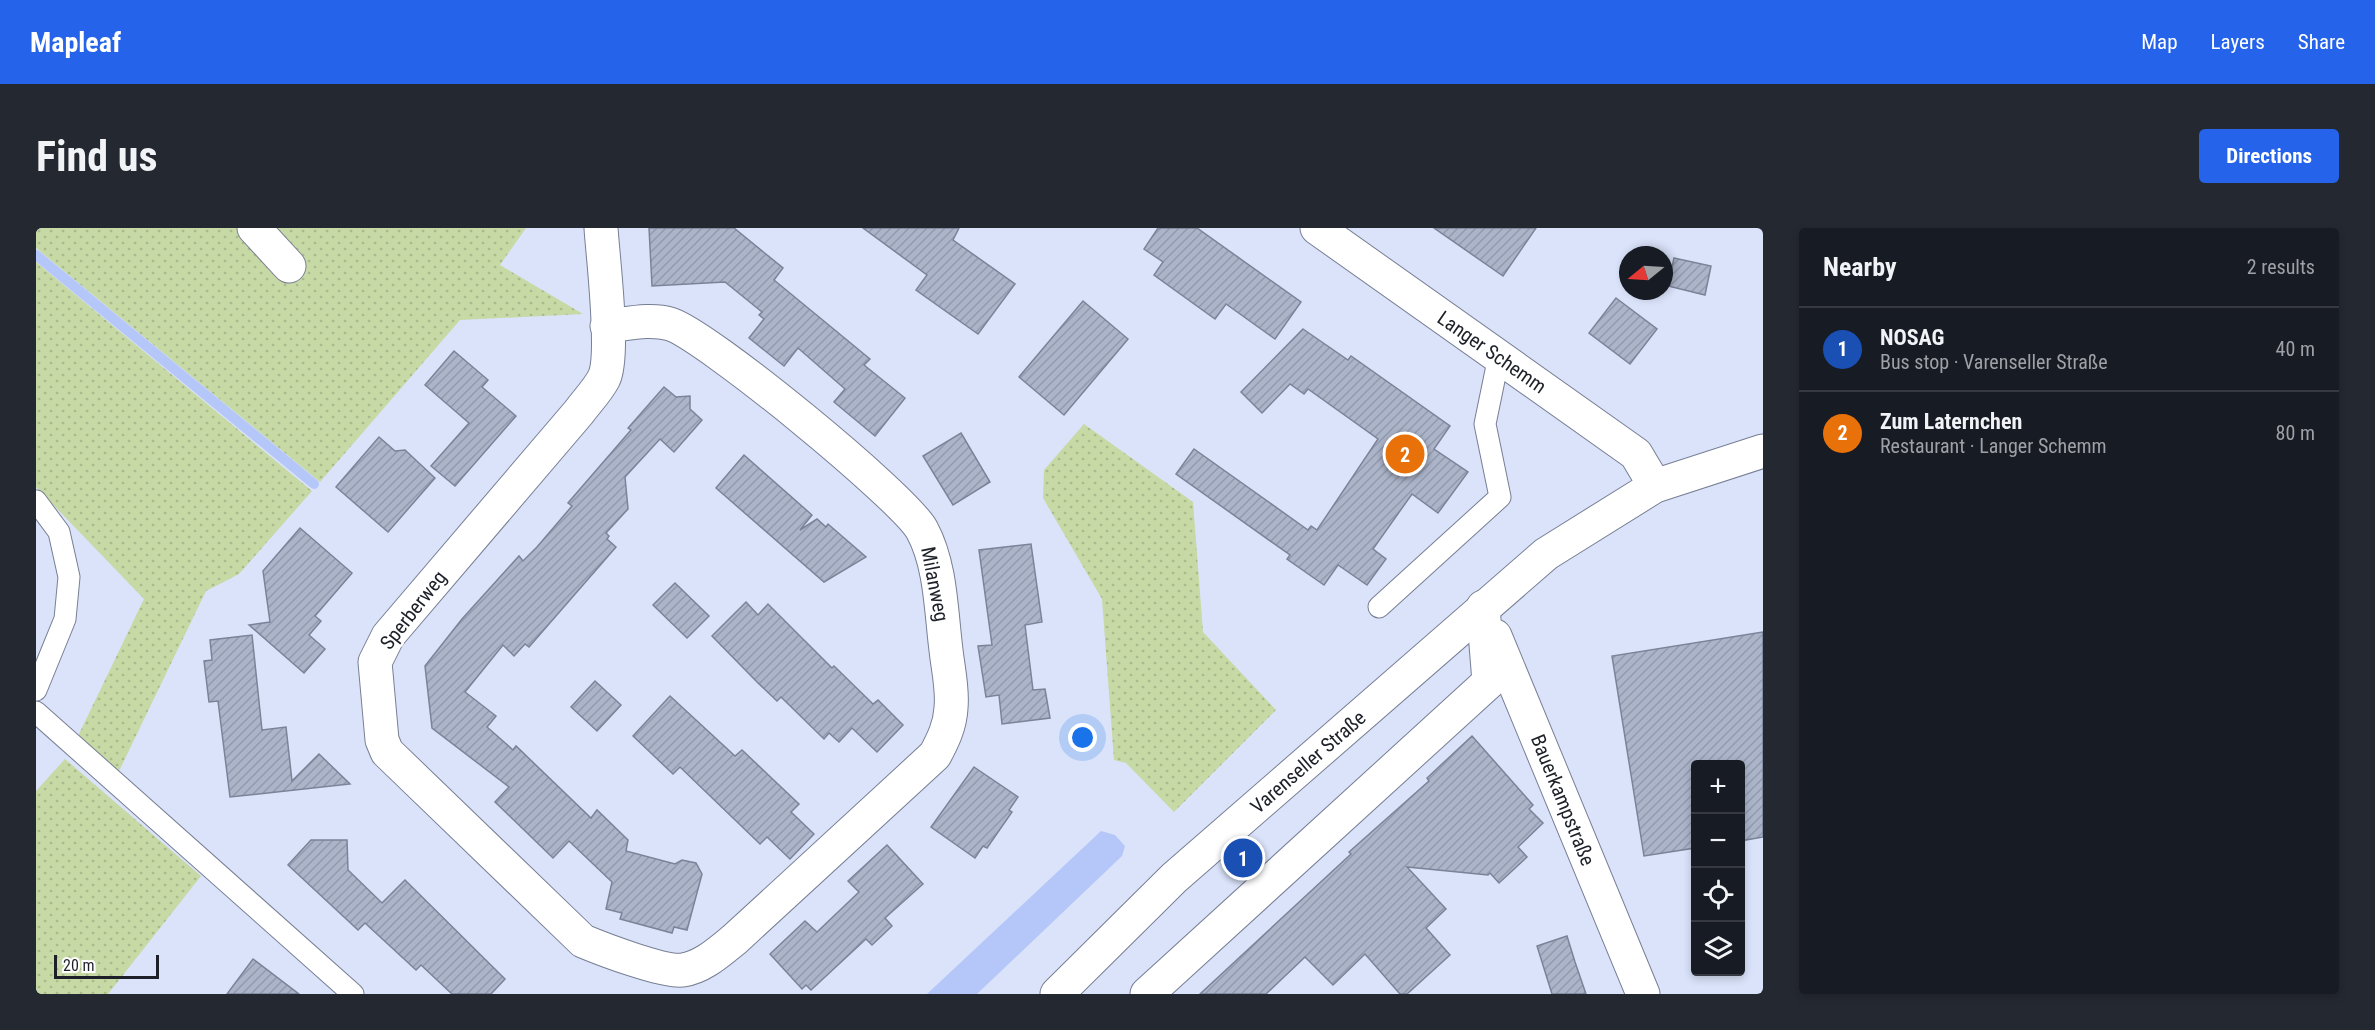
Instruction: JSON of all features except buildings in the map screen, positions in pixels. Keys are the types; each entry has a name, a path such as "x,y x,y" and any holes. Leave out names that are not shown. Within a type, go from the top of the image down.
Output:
{"street":[{"path":"254,228 289,266"},
{"name":"Sperberweg","path":"601,228 610,352 604,377 579,412 388,636 375,662 382,740 387,752 583,941 616,955 682,971 710,960 735,939"},
{"name":"Langer Schemm","path":"1317,228 1636,454 1655,486"},
{"name":"Milanweg","path":"607,326 652,321 672,324 698,338 788,408 912,514 929,543 938,588 951,707 947,732 936,755 735,939"},
{"name":"Varenseller Straße","path":"1057,994 1174,878 1546,554 1655,486 1763,451"},
{"path":"1148,994 1489,682 1483,607"},
{"name":"Bauerkampstraße","path":"1483,607 1642,994"}],"lane":[{"path":"1379,607 1500,497 1485,424 1499,356"},
{"path":"36,501 59,532 69,577 65,619 36,690"},
{"path":"36,712 353,994"}],"green space":[{"path":"36,228 526,228 500,265 583,314 460,320 320,482 36,248"},
{"path":"36,262 312,491 239,574 206,591 119,771 78,736 144,599 36,487"},
{"path":"1084,424 1193,502 1203,632 1276,710 1174,812 1126,763 1114,760 1102,599 1043,498 1044,470"},
{"path":"65,759 201,876 108,994 36,994 36,791"}],"water":[{"path":"1101,831 1115,835 1125,846 1122,856 977,994 927,994"}],"waterway":[{"path":"36,255 314,484"}],"place":[{"name":"Zum Laternchen","path":"1405,454"},
{"name":"NOSAG","path":"1243,858"}]}
